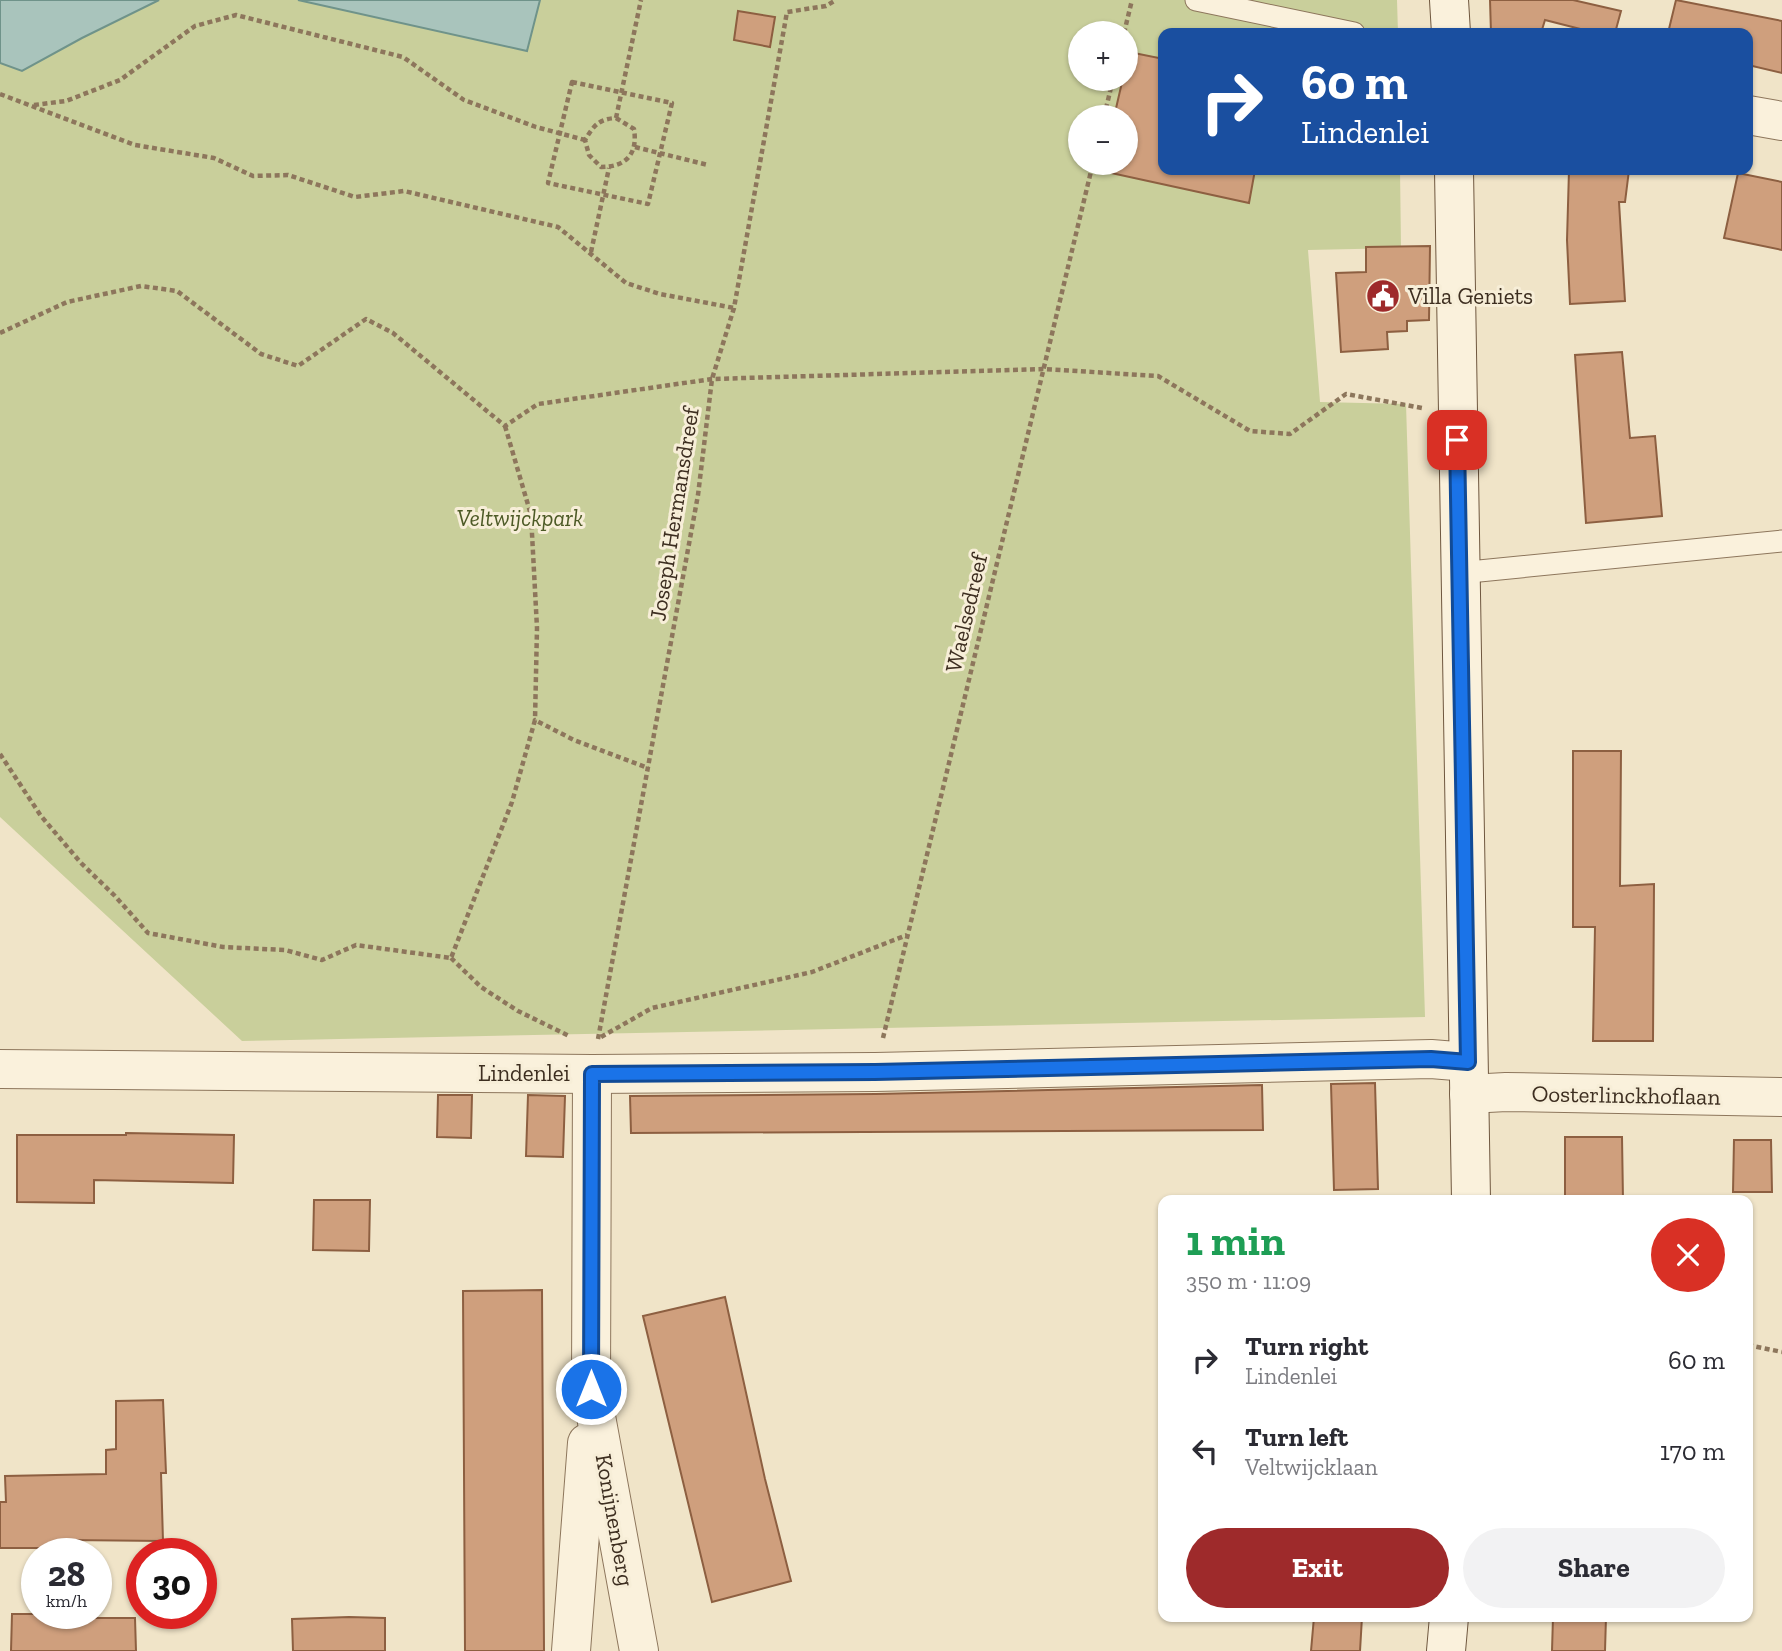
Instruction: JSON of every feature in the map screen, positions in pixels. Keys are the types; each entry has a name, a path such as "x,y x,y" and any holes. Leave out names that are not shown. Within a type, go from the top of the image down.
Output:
{"street":[{"path":"1449,0 1451,28"},
{"path":"1753,116 1782,121"},
{"path":"1454,175 1471,1195"},
{"name":"Lindenlei","path":"0,1069 595,1054 875,1072 1431,1059 1468,1078"},
{"name":"Konijnenberg","path":"571,1651 591,1389 595,1054"},
{"name":"Oosterlinckhoflaan","path":"1468,1078 1506,1092 1782,1097"},
{"name":"Konijnenberg","path":"591,1389 639,1651"},
{"path":"1446,1651 1449,1622"}],"lane":[{"path":"1196,0 1330,28"},
{"path":"1459,573 1782,541"}],"path":[{"path":"616,118 641,0"},
{"name":"Joseph Hermansdreef","path":"595,1054 698,495 712,379 734,308 787,12 826,6 836,0"},
{"path":"1127,21 1132,0"},
{"path":"34,105 66,101 120,80 195,26 236,15 403,57 464,100 585,140"},
{"path":"572,82 622,92 672,103 648,204 548,183 572,82"},
{"path":"0,94 135,145 214,158 253,176 288,175 355,197 404,191 558,227 626,283 660,295 734,308"},
{"path":"616,118 634,129 633,154 618,167 601,167 589,155 585,140 593,126 603,119 616,118"},
{"path":"635,146 708,165"},
{"path":"591,252 610,167"},
{"name":"Waelsedreef","path":"875,1072 1090,175"},
{"path":"0,333 66,302 141,286 177,291 261,354 298,366 366,320 393,333 505,426 531,515 537,628 535,720 512,802 451,958"},
{"path":"505,426 538,404 712,379 1042,369 1158,376 1250,431 1290,434 1346,394 1457,414"},
{"path":"535,720 575,740 648,768"},
{"path":"0,754 41,816 81,863 148,933 223,947 285,950 322,960 356,945 451,958 481,988 595,1054 652,1008 812,972 908,935"},
{"path":"1753,1346 1782,1352"}],"green space":[{"name":"Veltwijckpark","path":"0,0 1397,0 1398,28 1158,28 1158,175 1400,175 1401,248 1308,250 1320,402 1406,404 1425,1017 242,1041 0,817"}],"water":[{"path":"0,0 159,0 22,71 0,63"},
{"path":"298,0 540,0 527,51"}],"building":[{"path":"1490,0 1573,0 1621,11 1616,28 1576,28 1545,20 1543,28 1491,28"},
{"path":"1676,0 1782,21 1782,73 1753,66 1753,28 1669,28"},
{"path":"738,11 775,17 770,47 734,40"},
{"path":"1138,54 1158,58 1158,175 1254,175 1249,203 1120,175 1138,175 1138,105 1117,105 1120,91 1138,91"},
{"path":"1569,175 1628,175 1625,202 1619,202 1625,301 1570,304 1567,240"},
{"path":"1738,175 1782,182 1782,250 1724,238"},
{"name":"Villa Geniets","path":"1430,246 1429,320 1407,321 1407,331 1387,332 1388,349 1341,352 1336,273 1366,272 1366,247"},
{"path":"1622,352 1630,438 1655,436 1662,516 1586,523 1575,355"},
{"path":"1573,751 1621,751 1620,886 1654,884 1653,1041 1593,1041 1595,927 1573,927"},
{"path":"1375,1083 1378,1189 1334,1190 1331,1084"},
{"path":"1262,1085 1263,1130 631,1133 630,1096 876,1094"},
{"path":"438,1095 472,1095 471,1138 437,1137"},
{"path":"528,1095 565,1096 563,1157 526,1156"},
{"path":"17,1135 234,1135 233,1183 94,1180 94,1203 17,1202"},
{"path":"1565,1137 1622,1137 1623,1195 1565,1195"},
{"path":"1734,1140 1771,1140 1772,1192 1733,1192"},
{"path":"314,1200 370,1200 369,1251 313,1250"},
{"path":"542,1290 544,1651 465,1651 463,1291"},
{"path":"725,1297 765,1479 791,1581 712,1602 643,1316"},
{"path":"163,1400 166,1473 161,1473 163,1538 126,1538 126,1541 112,1540 112,1538 21,1538 21,1548 0,1548 0,1502 6,1502 5,1476 106,1474 106,1450 116,1449 116,1401"},
{"path":"12,1614 21,1614 21,1629 112,1629 112,1618 126,1618 126,1629 135,1629 136,1651 11,1651"},
{"path":"385,1618 385,1651 293,1651 292,1619"},
{"path":"1314,1622 1362,1622 1360,1651 1311,1651"},
{"path":"1553,1622 1606,1622 1605,1651 1552,1651"}],"place":[{"name":"Villa Geniets","path":"1383,296"}],"route":[{"path":"591,1389 592,1074 875,1072 1431,1059 1468,1062 1457,440"}]}
